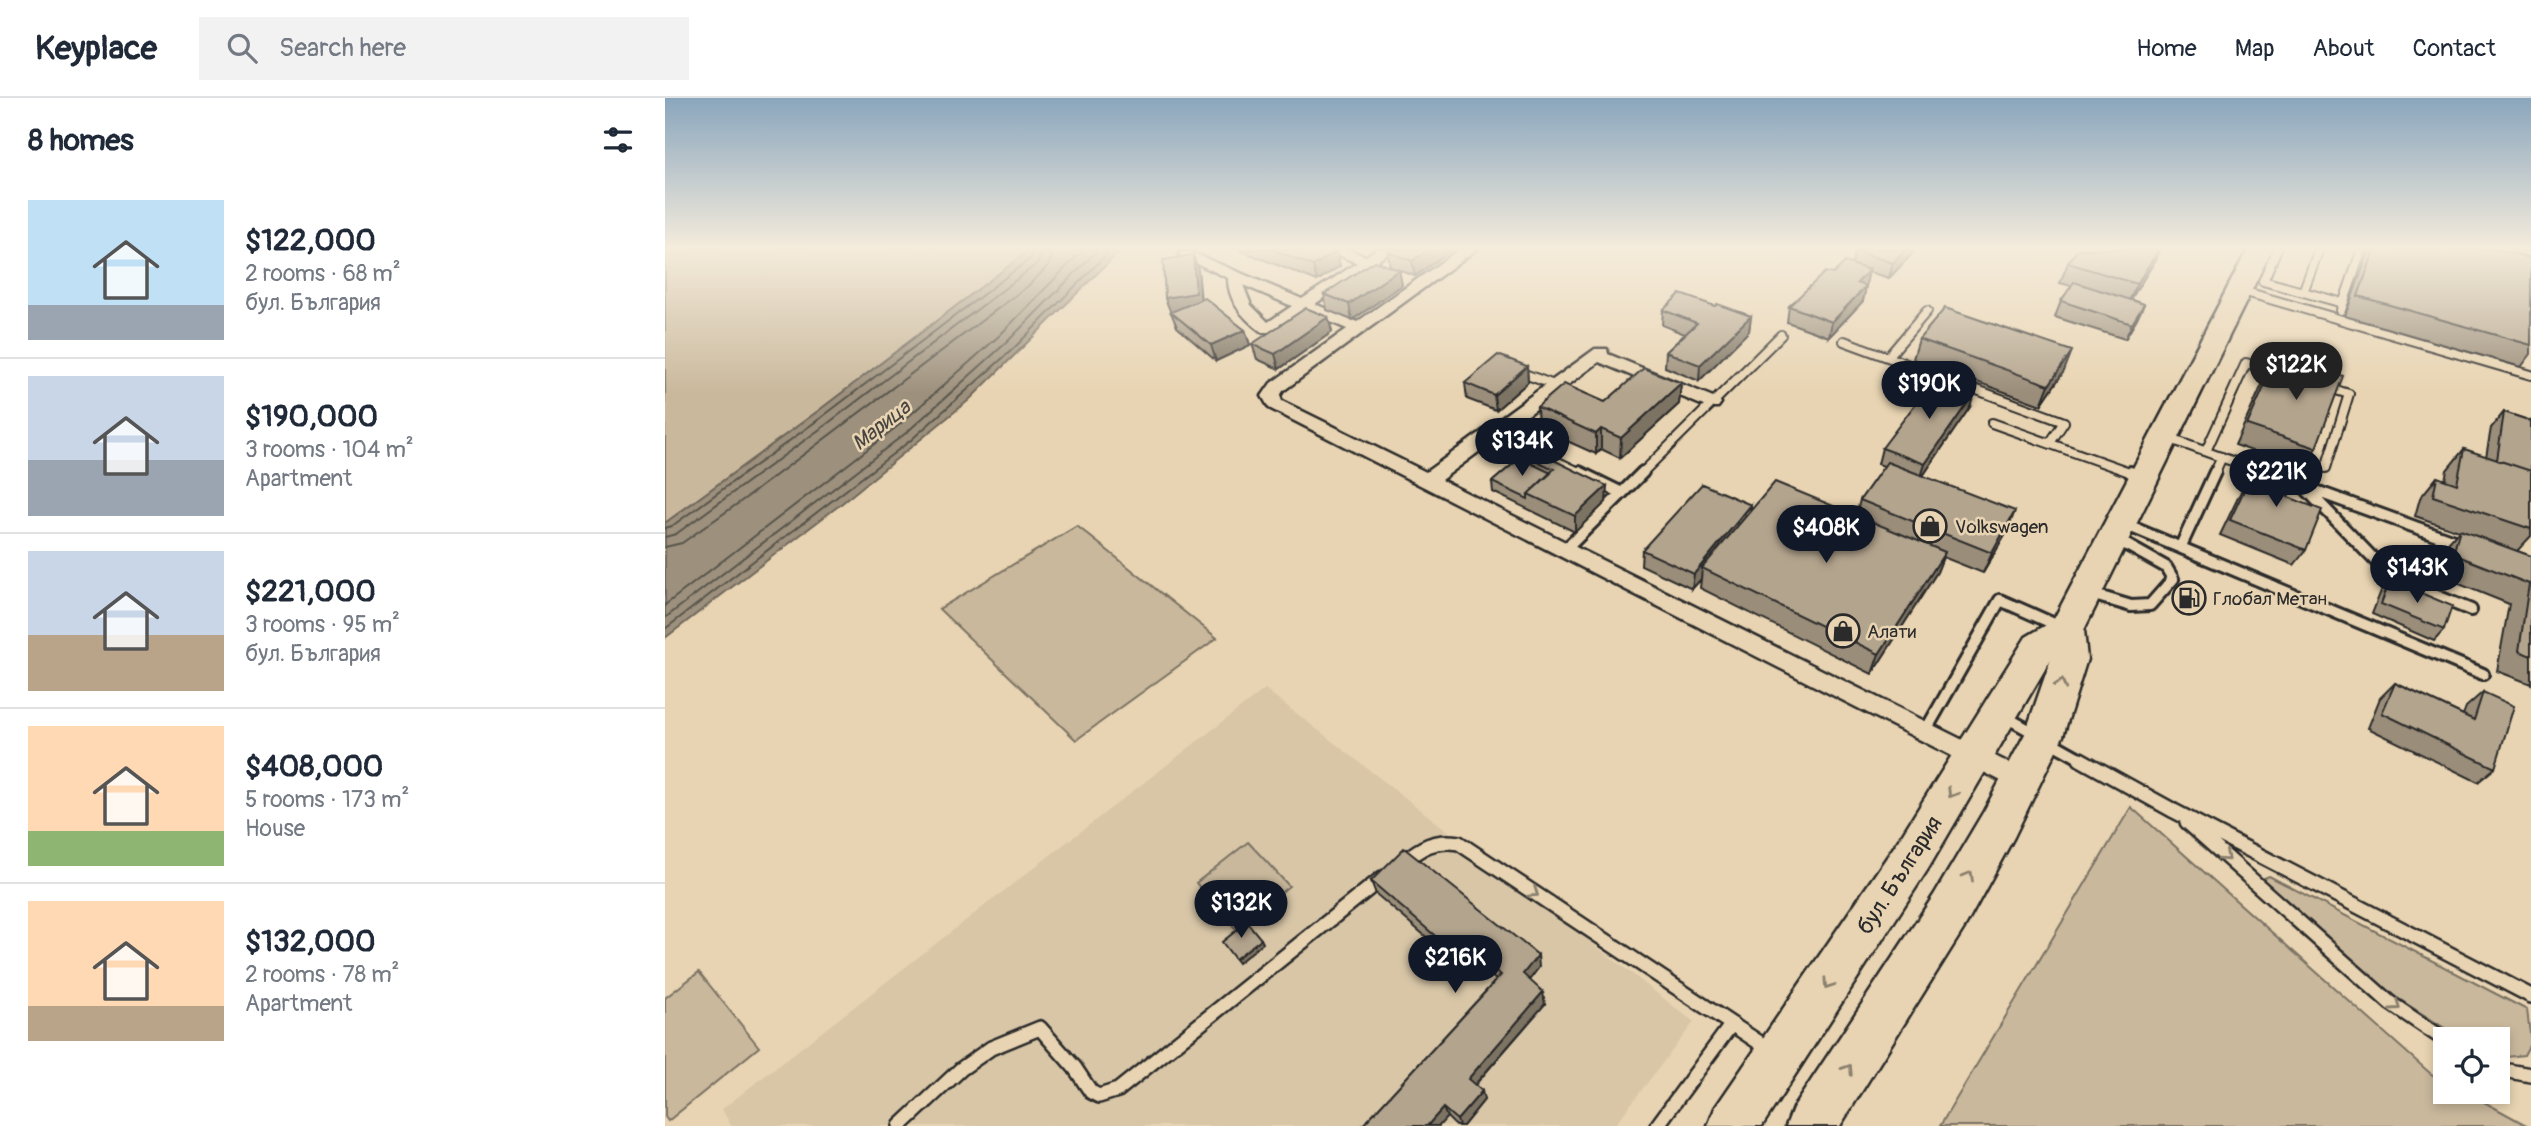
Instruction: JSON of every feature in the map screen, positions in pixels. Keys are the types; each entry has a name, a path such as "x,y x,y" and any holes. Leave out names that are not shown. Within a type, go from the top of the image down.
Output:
{"main road":[{"name":"бул. България","path":"1733,1126 1913,855 2039,647 2066,630 2235,297"},
{"name":"бул. България","path":"1811,1126 1950,909 2000,824 2044,736 2069,659 2066,630"}],"street":[{"path":"1238,297 1245,309 1268,329 1316,297"},
{"path":"1285,297 1360,329"},
{"path":"1404,297 1277,387 1271,396 1275,404 2021,780"},
{"path":"1427,481 1599,354 1712,403"}],"lane":[{"path":"2263,297 2531,375"},
{"path":"2321,297 2343,303"},
{"path":"2338,319 2345,297"},
{"path":"1888,357 1927,311"},
{"path":"1565,550 1780,335"},
{"path":"1844,341 2064,422 2050,443"},
{"path":"2206,451 2246,363 2300,379"},
{"path":"1510,368 1554,385"},
{"path":"2312,383 2349,394 2326,468"},
{"path":"1992,423 2144,477"},
{"path":"1494,431 1622,493"},
{"path":"2165,437 2468,546"},
{"path":"2181,546 2223,457"},
{"path":"2303,486 2392,578 2471,610"},
{"path":"2117,530 2181,546 2483,674"},
{"path":"2086,592 2131,606 2150,605 2173,579 2166,567 2117,530"},
{"path":"1926,730 2000,600 2066,630"},
{"path":"2000,713 2174,811 2531,996"},
{"path":"2174,811 2391,1003 2433,1032"},
{"path":"900,1126 961,1069 991,1048 1040,1028 1061,1049 1091,1092 1099,1096 1118,1090 1415,852 1442,839 1459,844 1477,854 1780,1056"},
{"path":"1657,1126 1731,1025"},
{"path":"2510,1071 2531,1075"}],"shaded area":[{"path":"665,297 968,297 818,411 665,523"},
{"path":"1077,526 1217,638 1076,740 939,609"},
{"path":"1265,689 1694,1022 1614,1126 731,1126 722,1109"},
{"path":"2131,807 2433,1075 2433,1104 2488,1104 2528,1126 1940,1126"},
{"path":"1248,842 1289,886 1236,929 1196,883"},
{"path":"2269,876 2527,1010 2531,1042 2524,1055 2510,1057 2510,1027 2443,1027 2391,994 2263,883 2264,878"},
{"path":"699,972 759,1047 668,1121 665,1117 665,998"}],"water":[{"name":"Марица","path":"968,297 1073,297 969,400 841,504 665,638 665,523"}],"building":[{"path":"1331,297 1359,297 1349,304"},
{"path":"1677,297 1689,297 1751,316 1700,365 1666,352 1697,323 1663,310"},
{"path":"1799,297 1856,297 1832,322 1789,306"},
{"path":"2064,297 2122,297 2144,304 2132,324 2061,301"},
{"path":"2361,297 2531,297 2531,345"},
{"path":"1205,298 1245,330 1211,345 1171,312"},
{"path":"1306,308 1328,317 1275,354 1252,344"},
{"path":"1945,308 2072,351 2049,385 1919,339"},
{"path":"1498,355 1527,366 1494,395 1465,383"},
{"path":"2278,356 2343,376 2316,448 2247,425"},
{"path":"1644,368 1681,383 1621,438 1601,429 1596,434 1537,407 1564,384 1605,402"},
{"name":"Volkswagen","path":"1935,378 1975,392 1925,464 1882,448"},
{"path":"2504,412 2531,421 2531,471 2497,460"},
{"path":"1527,447 1607,486 1575,516 1528,494 1554,469 1520,453"},
{"path":"2464,449 2531,471 2531,529 2433,496 2437,477 2457,484"},
{"path":"1520,458 1551,473 1528,494 1528,499 1492,482"},
{"path":"1887,462 2015,511 1992,553 1860,500"},
{"path":"2256,465 2295,480 2288,497 2322,510 2306,550 2230,520"},
{"name":"Алати","path":"1775,482 1945,552 1879,654 1702,568"},
{"path":"1702,484 1751,505 1694,574 1642,550"},
{"path":"2460,530 2531,556 2531,656 2519,651 2529,584 2453,554"},
{"path":"2390,580 2452,606 2444,630 2381,604"},
{"path":"2395,683 2474,720 2483,692 2514,706 2495,768 2382,713"},
{"path":"1404,848 1538,955 1523,974 1543,992 1468,1079 1482,1091 1457,1120 1443,1108 1427,1126 1362,1126 1501,975 1456,935 1447,946 1371,881"},
{"path":"1247,922 1261,939 1235,959 1222,942"}],"place":[{"name":"Volkswagen","path":"1930,526"},
{"name":"Глобал Метан","path":"2189,598"},
{"name":"Алати","path":"1843,631"}]}
